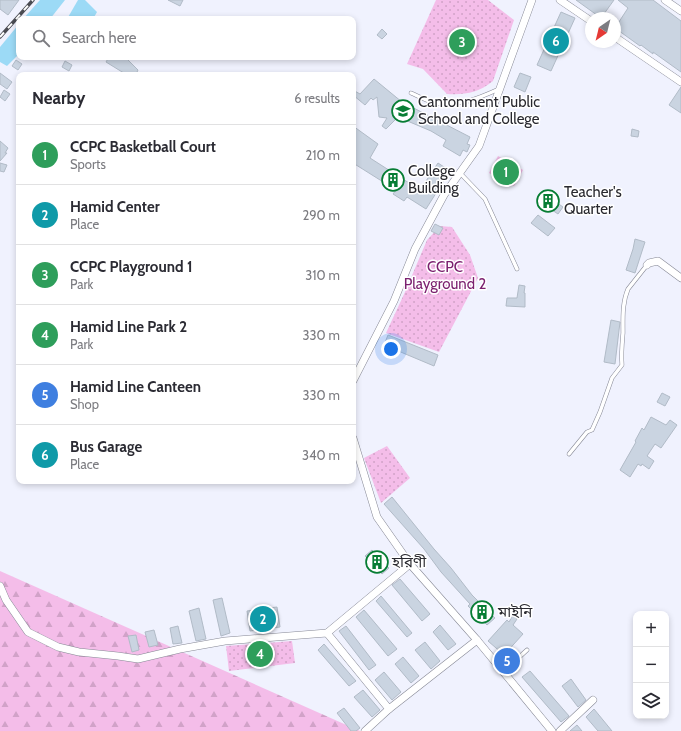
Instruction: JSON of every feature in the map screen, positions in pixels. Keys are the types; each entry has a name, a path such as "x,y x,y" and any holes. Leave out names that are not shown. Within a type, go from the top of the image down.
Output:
{"street":[{"path":"356,375 394,301 415,249 444,195 479,146 532,0"},
{"path":"560,0 585,17"},
{"path":"664,0 681,11"},
{"path":"621,41 681,82"},
{"path":"647,265 658,261 681,278"},
{"path":"356,448 377,517 410,564 477,640 552,731"},
{"path":"0,586 6,600 28,632 58,647 79,652 118,656 138,660 180,649 225,641 327,633 410,564"},
{"path":"327,633 389,709"},
{"path":"365,731 389,709 477,640"},
{"path":"560,731 593,700"}],"lane":[{"path":"411,93 431,102 452,105 473,100 500,89"},
{"path":"460,173 485,199 517,269"},
{"path":"570,454 587,432 592,430 612,378 622,365 622,311 626,293 647,265"},
{"path":"503,672 527,650"}],"green space":[{"path":"436,0 488,0 514,20 493,81 477,91 460,94 447,94 423,69 407,64"},
{"path":"498,156 523,170 514,186 489,173"},
{"name":"CCPC Playground 2","path":"440,226 452,227 470,255 478,278 439,352 386,333 427,240"},
{"path":"387,446 410,478 381,503 364,458"},
{"path":"0,571 360,731 0,731"},
{"path":"292,641 295,663 229,671 226,646"}],"water":[{"path":"40,0 65,0 52,16 26,16"},
{"path":"78,0 85,0 97,12 95,16 69,16"},
{"path":"16,28 16,57 7,66 0,62 0,47"}],"building":[{"path":"0,0 19,0 8,15 0,9"},
{"path":"168,0 183,0 180,6"},
{"path":"576,0 614,0 605,12 593,12"},
{"path":"618,0 653,0 681,21 681,72 653,52 653,54 621,32 621,19 628,8"},
{"path":"561,12 575,18 551,71 537,65"},
{"path":"382,29 387,34 382,39 377,35"},
{"path":"16,60 22,64 18,70 12,66"},
{"path":"107,60 128,60 138,70 137,72 122,72 106,62"},
{"path":"65,61 72,65 69,71 62,67"},
{"path":"0,73 12,82 7,89 0,84"},
{"path":"520,73 531,77 525,92 514,87"},
{"path":"374,79 402,102 470,137 467,144 470,145 467,152 463,150 460,156 443,146 446,140 431,131 398,117 386,129 382,126 387,118 379,117 377,97 373,100 371,98 365,105 356,98 356,92 360,94"},
{"path":"681,87 681,113 669,105"},
{"path":"4,90 10,94 5,101 0,97"},
{"name":"College Building","path":"356,128 378,144 370,158 420,190 438,163 450,171 426,209 407,197 404,201 393,194 396,190 356,165"},
{"path":"632,129 639,131 638,137 631,136"},
{"path":"0,141 8,148 5,153 7,153 0,161"},
{"path":"0,163 7,165 4,172 0,171"},
{"name":"Teacher's Quarter","path":"543,193 563,207 558,214 538,199"},
{"path":"538,215 555,228 548,236 531,223"},
{"path":"435,224 443,228 439,235 431,231"},
{"path":"635,239 645,242 635,273 626,270"},
{"path":"519,285 525,286 525,307 506,306 507,298 517,298"},
{"path":"611,320 620,322 615,364 604,362"},
{"path":"388,335 438,355 434,366 384,345"},
{"path":"662,393 670,397 665,406 657,402"},
{"path":"651,417 666,425 670,420 677,425 661,448 655,444 647,456 654,461 649,469 642,464 641,466 638,464 630,477 620,470 642,428 644,430"},
{"path":"392,497 472,595 495,618 487,625 468,606 470,604 384,504"},
{"name":"হরিণী","path":"372,550 389,568 382,574 365,556"},
{"path":"400,579 430,614 422,621 392,585"},
{"path":"381,596 412,633 407,637 376,601"},
{"path":"222,598 230,633 221,636 213,600"},
{"path":"277,607 280,627 250,631 247,611"},
{"path":"199,608 206,639 196,641 189,611"},
{"path":"364,610 397,649 388,656 356,617"},
{"path":"513,615 517,619 513,625 523,634 504,655 488,641 507,620 509,622"},
{"path":"440,625 456,644 448,650 433,632"},
{"path":"178,626 182,643 173,644 170,628"},
{"path":"346,626 376,665 369,670 339,631"},
{"path":"154,630 158,645 149,647 145,632"},
{"path":"136,635 139,650 132,652 128,636"},
{"path":"425,642 440,661 431,669 415,650"},
{"path":"324,644 356,681 349,686 318,650"},
{"path":"403,657 419,676 411,683 395,664"},
{"path":"530,671 569,716 561,722 522,677"},
{"path":"384,672 401,692 392,700 375,680"},
{"path":"571,679 586,700 578,707 562,686"},
{"path":"363,690 380,710 372,717 354,697"},
{"path":"344,708 360,728 356,731 351,731 337,713"},
{"path":"594,709 612,731 598,731 586,717"},
{"path":"577,725 582,731 570,731"}],"railway":[{"path":"19,16 33,0"},
{"path":"0,37 16,19"}],"place":[{"name":"Bus Garage","path":"556,41"},
{"name":"CCPC Playground 1","path":"462,42"},
{"name":"Cantonment Public School and College","path":"403,111"},
{"name":"CCPC Basketball Court","path":"506,172"},
{"name":"College Building","path":"393,180"},
{"name":"Teacher's Quarter","path":"548,201"},
{"name":"হরিণী","path":"377,562"},
{"name":"মাইনি","path":"482,612"},
{"name":"Hamid Center","path":"263,619"},
{"name":"Hamid Line Park 2","path":"260,654"},
{"name":"Hamid Line Canteen","path":"507,661"}]}
